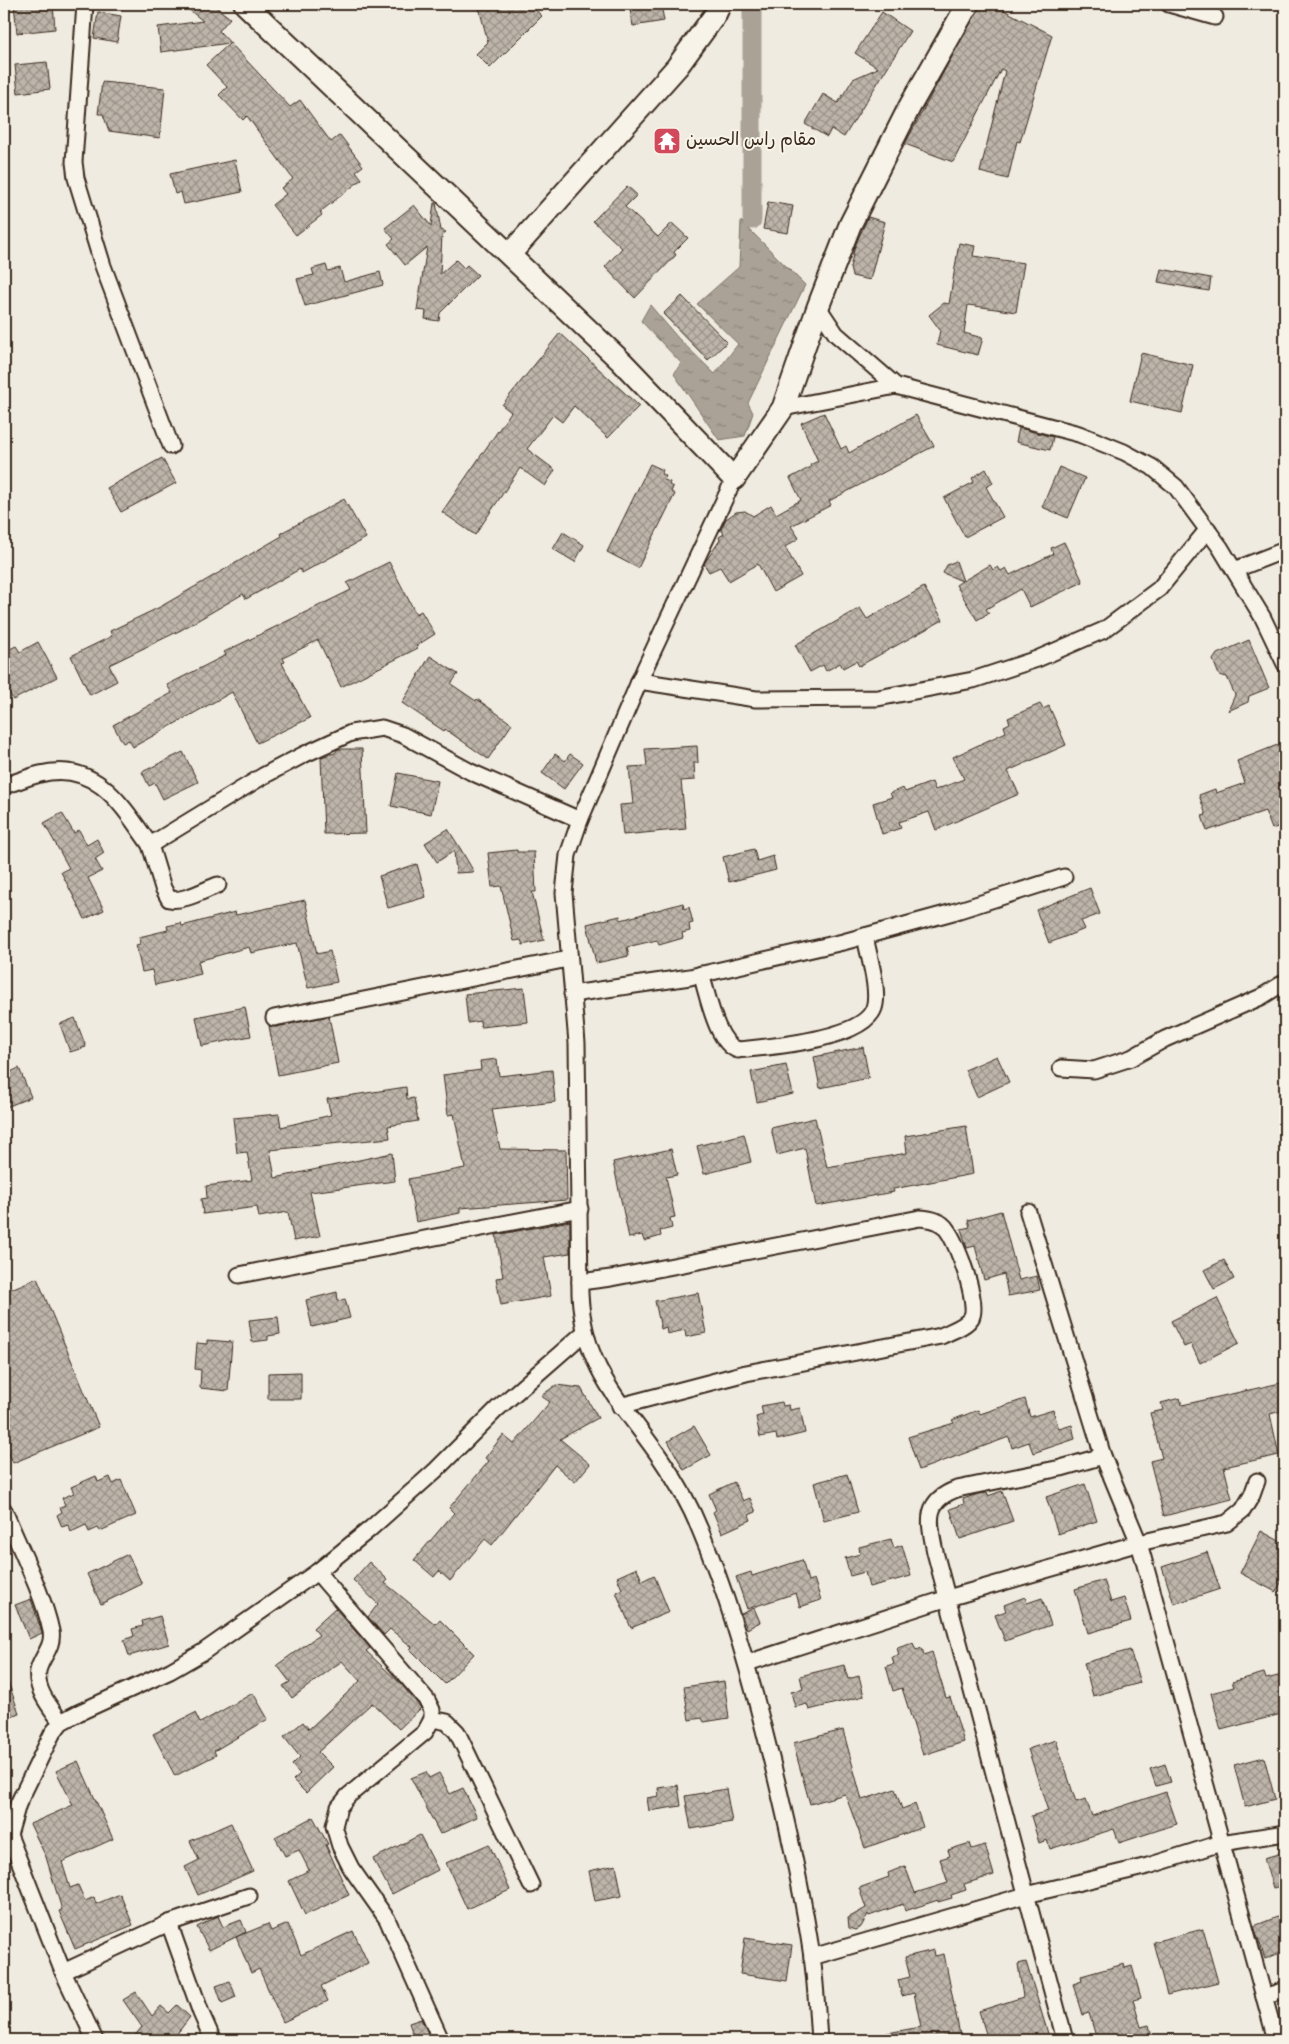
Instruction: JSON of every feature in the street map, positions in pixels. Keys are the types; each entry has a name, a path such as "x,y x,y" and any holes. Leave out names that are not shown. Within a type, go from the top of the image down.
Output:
{"street":[{"path":"85,4 74,162 76,178 103,266 171,446"},
{"path":"245,4 622,362 734,479"},
{"path":"510,254 678,67 715,15 720,4"},
{"path":"819,2040 812,1957 781,1796 747,1663 716,1567 692,1509 662,1460 620,1406 602,1377 588,1347 584,1332 581,1317 580,1282 577,1043 568,959 564,893 568,855 580,820 639,681 734,479 783,408 818,307 850,225 878,167 968,4"},
{"path":"1169,4 1215,17"},
{"path":"818,307 836,334 896,386"},
{"path":"783,408 896,386 1079,434 1124,452 1152,467 1176,487 1208,529 1263,618 1285,664"},
{"path":"639,681 756,699 878,698 973,680 1037,658 1104,630 1158,589 1208,529"},
{"path":"1234,570 1285,550"},
{"path":"150,845 263,776 303,755 351,733 382,728 403,735 471,772 580,820"},
{"path":"4,786 42,773 82,773 96,780 129,813 150,845 163,888 170,899 175,900 190,896 218,885"},
{"path":"572,994 701,974 865,936 953,912 1064,877"},
{"path":"701,974 719,1030 726,1043 732,1048 738,1050 785,1045 836,1034 863,1021 874,1008 875,987 865,936"},
{"path":"274,1018 568,959"},
{"path":"1061,1068 1094,1070 1131,1058 1165,1039 1261,997 1285,982"},
{"path":"239,1275 580,1209"},
{"path":"1028,1212 1103,1456 1139,1543 1276,2040"},
{"path":"580,1282 611,1278 920,1218 939,1222 947,1229 956,1246 968,1282 974,1307 972,1317 956,1329 941,1336 746,1373 620,1406"},
{"path":"95,2040 63,1972 6,1836 27,1784 52,1734 61,1722 170,1671 203,1652 317,1572 378,1522 436,1470 497,1409 584,1332"},
{"path":"1065,2040 931,1530 932,1508 937,1500 946,1493 957,1489 1061,1468 1103,1456"},
{"path":"747,1663 948,1598 1139,1543 1232,1520 1249,1502 1257,1481"},
{"path":"4,1510 36,1589 51,1633 48,1652 38,1671 41,1691 61,1722"},
{"path":"317,1572 418,1688 432,1710 432,1718 425,1732 348,1796 339,1807 334,1826 340,1846 351,1868 387,1919 441,2040"},
{"path":"432,1718 446,1722 457,1732 531,1885"},
{"path":"812,1957 1026,1895 1148,1866 1221,1843 1285,1833"},
{"path":"63,1972 170,1923 249,1896"},
{"path":"170,1923 201,2013 213,2040"},
{"path":"1264,1997 1285,1990"}],"water":[{"path":"741,221 805,285 748,403 753,413 745,436 719,440 674,374 681,363 641,321 650,305 678,338 715,374 738,344 697,304 739,267"}],"building":[{"path":"14,4 53,4 55,29 17,33"},
{"path":"182,4 212,4 230,18 219,31 290,107 300,100 331,142 340,135 363,166 356,171 362,179 320,212 322,215 296,235 272,205 286,194 281,188 293,179 247,116 243,120 219,95 227,87 206,65 230,43 161,52 158,27 203,21"},
{"path":"478,4 529,4 542,16 490,68 476,54 488,42"},
{"path":"629,4 661,4 664,21 633,26"},
{"path":"980,4 992,4 1052,35 1020,142 1017,141 1008,179 980,172 1005,71 1001,69 953,162 905,144"},
{"path":"98,12 121,16 117,42 94,38"},
{"path":"882,12 910,31 844,137 831,129 827,137 805,124 823,94 838,103 853,79 878,68 855,53"},
{"path":"47,62 50,89 18,93 15,65"},
{"path":"102,82 165,88 160,138 109,131 103,114 98,114"},
{"path":"235,160 242,192 184,204 181,192 175,194 170,174"},
{"path":"627,186 637,195 625,207 658,237 672,223 688,238 674,252 676,255 635,298 605,267 622,248 593,221"},
{"path":"768,202 793,206 788,233 763,229"},
{"path":"434,203 436,203 441,230 446,232 442,235 440,274 456,260 464,268 467,265 478,275 440,313 439,321 425,319 426,311 417,310 427,247 405,265 388,244 394,239 385,228 414,205 431,226"},
{"path":"868,217 885,222 870,280 852,276 850,268 855,246"},
{"path":"959,243 975,246 973,256 1024,263 1016,312 968,305 964,333 983,338 978,355 937,345 940,330 929,315 944,303 949,304"},
{"path":"326,265 328,271 340,268 344,282 380,272 383,285 305,306 297,279 314,275 312,269"},
{"path":"1161,269 1211,278 1209,291 1158,282"},
{"path":"682,296 727,342 708,360 663,314"},
{"path":"560,333 639,406 608,438 574,406 562,422 553,415 527,449 555,470 545,486 520,468 475,535 442,512 511,412 502,405"},
{"path":"1141,353 1193,365 1182,413 1130,401"},
{"path":"824,413 841,449 846,446 849,453 916,415 934,446 829,501 831,505 791,526 799,538 785,547 801,576 773,592 758,564 729,581 720,567 709,572 704,564 720,540 719,537 724,534 721,529 726,519 736,512 745,511 753,516 771,505 776,514 801,500 790,478 818,461 801,423"},
{"path":"1019,428 1053,437 1050,450 1016,442"},
{"path":"162,458 176,483 121,512 107,488"},
{"path":"650,464 663,470 661,474 666,476 664,480 670,482 669,485 673,487 671,492 675,494 638,568 607,552"},
{"path":"1059,467 1085,478 1068,518 1042,507"},
{"path":"986,469 993,483 986,487 1003,517 965,537 944,498 974,482 972,478"},
{"path":"344,499 366,538 302,573 300,569 246,599 243,594 181,630 109,665 117,681 90,695 71,656 112,636 110,631 160,607 282,536 281,533"},
{"path":"563,532 584,545 575,562 553,549"},
{"path":"1064,542 1083,582 1030,607 1021,589 986,609 989,613 977,620 956,585 962,581 943,573 947,565 956,561 963,581 990,565 993,570 998,567 1001,571 1006,568 1010,575 1053,554 1051,548"},
{"path":"389,562 416,614 421,611 435,634 416,646 418,648 341,687 318,640 283,658 285,662 282,663 310,718 257,743 232,692 133,747 129,740 123,743 113,725 172,693 167,685 226,655 224,652 351,590 347,583"},
{"path":"924,587 943,620 859,666 856,661 843,668 840,663 826,671 823,665 810,672 795,645 860,608 867,619"},
{"path":"1249,640 1269,688 1249,696 1248,702 1228,711 1235,695 1227,677 1219,675 1213,660 1217,654"},
{"path":"38,642 57,677 13,700 4,683 4,652 16,646 20,652"},
{"path":"430,656 458,674 451,684 476,701 477,699 512,724 488,759 445,729 444,731 402,703"},
{"path":"1040,704 1043,709 1049,706 1066,745 1008,771 1019,794 936,830 929,812 899,822 901,828 882,834 873,803 892,797 890,793 903,788 905,792 932,782 935,790 964,779 953,757 1006,732 1004,726 1010,723 1008,718"},
{"path":"1285,742 1285,794 1279,796 1285,813 1285,824 1272,829 1265,811 1207,831 1202,816 1206,815 1199,795 1215,789 1216,793 1245,783 1237,761"},
{"path":"697,746 698,763 694,763 695,780 681,781 686,829 623,835 620,805 633,804 629,767 647,766 645,749"},
{"path":"338,749 362,749 366,833 324,834 321,757 335,753"},
{"path":"183,752 198,782 163,799 155,783 149,786 142,772"},
{"path":"555,754 565,761 570,754 583,763 564,789 542,773"},
{"path":"398,773 438,781 431,814 391,806"},
{"path":"62,813 74,833 79,830 87,845 97,839 104,853 95,859 102,871 88,878 104,910 85,919 61,872 69,868 44,823"},
{"path":"448,829 474,872 456,873 454,851 437,862 425,843"},
{"path":"754,849 757,861 773,856 776,870 729,882 723,857"},
{"path":"517,850 517,852 534,852 536,892 532,892 544,940 523,945 521,940 514,941 501,886 492,887 488,853"},
{"path":"417,864 426,897 388,908 379,876"},
{"path":"1090,888 1100,914 1081,921 1085,929 1049,943 1036,910"},
{"path":"305,900 317,954 330,951 337,982 308,988 297,943 251,953 249,947 198,961 201,974 155,985 152,970 142,972 136,945 140,944 139,937 168,930 167,926 181,923 182,926 235,912 236,915"},
{"path":"683,903 684,909 689,907 693,923 689,924 690,931 682,933 683,938 659,945 657,940 627,947 629,956 596,963 587,924 620,916 621,920"},
{"path":"524,988 528,1022 481,1027 480,1021 468,1023 465,994"},
{"path":"245,1007 251,1036 202,1046 196,1017"},
{"path":"329,1016 338,1063 278,1075 269,1026 276,1027"},
{"path":"75,1018 86,1047 70,1052 60,1024"},
{"path":"863,1047 869,1078 820,1088 814,1057"},
{"path":"997,1056 1009,1082 977,1097 965,1070"},
{"path":"497,1059 499,1076 552,1070 555,1102 492,1109 500,1149 566,1150 567,1200 460,1208 460,1213 416,1222 408,1179 465,1168 454,1114 448,1115 443,1075 481,1070 480,1061"},
{"path":"786,1065 793,1094 757,1102 751,1072"},
{"path":"19,1068 31,1097 4,1108 4,1075"},
{"path":"406,1087 407,1099 414,1098 418,1121 388,1126 390,1138 270,1150 275,1178 392,1153 395,1181 310,1192 320,1236 294,1241 288,1212 259,1217 257,1207 203,1214 201,1199 207,1198 206,1186 252,1180 247,1152 237,1153 233,1118 279,1114 281,1127 331,1115 327,1099"},
{"path":"815,1118 827,1167 907,1153 905,1136 966,1126 973,1174 893,1189 894,1192 816,1206 805,1148 777,1155 771,1128"},
{"path":"744,1134 751,1162 704,1174 697,1146"},
{"path":"671,1149 677,1175 666,1177 675,1217 670,1218 672,1228 660,1231 661,1236 644,1241 642,1235 629,1238 613,1162"},
{"path":"1001,1211 1019,1280 1037,1276 1040,1290 1008,1296 1004,1274 984,1280 975,1246 967,1248 961,1229 970,1227 968,1220"},
{"path":"570,1221 570,1253 544,1257 551,1296 501,1305 496,1278 503,1277 496,1235"},
{"path":"1224,1260 1234,1279 1214,1289 1204,1270"},
{"path":"37,1278 99,1427 13,1463 4,1441 4,1292"},
{"path":"337,1292 338,1301 345,1299 350,1318 312,1327 306,1300"},
{"path":"698,1293 706,1333 686,1337 685,1330 667,1334 666,1327 661,1329 655,1301"},
{"path":"1217,1298 1239,1343 1200,1363 1191,1344 1184,1347 1171,1321"},
{"path":"278,1317 280,1334 268,1336 268,1340 252,1342 249,1320"},
{"path":"207,1340 232,1342 228,1391 200,1388 201,1370 195,1369 197,1343 207,1344"},
{"path":"301,1372 301,1399 268,1399 268,1373"},
{"path":"1285,1382 1285,1410 1270,1414 1279,1455 1224,1467 1232,1499 1164,1516 1150,1461 1162,1458 1150,1413 1163,1410 1161,1403 1180,1398 1182,1405"},
{"path":"556,1385 581,1388 598,1418 560,1439 590,1464 575,1482 555,1465 492,1545 485,1539 450,1581 439,1571 434,1577 414,1560 454,1513 449,1508 489,1461 485,1458 503,1435 514,1444 550,1402 541,1396"},
{"path":"1025,1399 1030,1417 1053,1410 1059,1429 1072,1425 1075,1439 1033,1453 1029,1442 1012,1448 1009,1437 919,1470 908,1437 954,1423 952,1420 978,1410 980,1414"},
{"path":"782,1402 783,1406 789,1405 790,1410 800,1408 805,1433 777,1440 776,1434 760,1437 756,1417 763,1415 761,1406"},
{"path":"694,1426 711,1455 684,1470 668,1441"},
{"path":"847,1474 858,1512 824,1521 814,1483"},
{"path":"96,1476 98,1482 110,1477 113,1484 121,1480 136,1515 100,1531 98,1528 89,1532 86,1525 71,1532 68,1525 62,1527 57,1515 62,1512 60,1507 65,1505 62,1498 74,1493 71,1487"},
{"path":"734,1482 743,1501 750,1498 756,1512 749,1515 751,1520 722,1533 713,1512 716,1510 709,1494"},
{"path":"1085,1484 1097,1521 1058,1534 1046,1497"},
{"path":"1002,1491 1013,1521 960,1539 950,1509 964,1504 963,1499 978,1494 987,1493 988,1496"},
{"path":"1261,1531 1285,1544 1285,1575 1276,1592 1240,1573"},
{"path":"891,1539 894,1548 902,1545 911,1576 869,1587 865,1572 850,1576 845,1558 860,1554 859,1547"},
{"path":"1207,1552 1220,1589 1174,1604 1162,1567"},
{"path":"128,1554 142,1584 101,1604 87,1574"},
{"path":"802,1560 808,1581 814,1579 821,1600 800,1607 796,1593 747,1609 736,1577 751,1572 752,1576"},
{"path":"369,1562 388,1580 385,1583 435,1624 440,1620 474,1654 445,1684 410,1649 412,1647 390,1629 384,1635 368,1617 378,1604 353,1580"},
{"path":"637,1568 642,1581 654,1575 669,1612 631,1628 616,1592 622,1589 617,1577"},
{"path":"1104,1580 1111,1602 1124,1598 1131,1621 1088,1633 1075,1589"},
{"path":"1025,1597 1027,1603 1042,1598 1051,1625 1005,1641 995,1615 1006,1611 1004,1605"},
{"path":"31,1599 42,1633 29,1639 15,1605"},
{"path":"335,1608 370,1648 366,1651 402,1685 421,1708 399,1729 372,1703 318,1752 333,1767 306,1793 293,1780 300,1774 292,1765 300,1757 284,1737 303,1722 309,1729 360,1681 342,1661 292,1698 283,1686 290,1682 277,1665 319,1635 313,1628"},
{"path":"754,1608 760,1622 747,1629 741,1614"},
{"path":"160,1616 169,1644 129,1656 124,1640 134,1636 132,1629 143,1626 142,1621"},
{"path":"913,1643 916,1650 922,1648 924,1655 932,1652 946,1698 950,1697 964,1742 923,1755 902,1688 893,1691 886,1666 894,1664 892,1657 899,1655 897,1648"},
{"path":"1130,1650 1140,1683 1093,1696 1084,1663"},
{"path":"844,1665 848,1679 859,1676 864,1696 809,1710 807,1704 795,1707 791,1692 803,1689 800,1676"},
{"path":"1264,1673 1266,1679 1282,1675 1285,1687 1285,1713 1221,1730 1211,1693 1234,1687 1232,1682"},
{"path":"6,1676 19,1713 4,1719 4,1677"},
{"path":"724,1681 729,1718 704,1722 702,1718 689,1720 684,1687"},
{"path":"253,1693 268,1719 214,1751 216,1755 175,1776 153,1734 195,1713 200,1723"},
{"path":"843,1730 862,1800 895,1789 902,1809 915,1804 923,1827 865,1848 845,1794 810,1804 793,1743"},
{"path":"1056,1740 1076,1802 1086,1799 1092,1816 1166,1792 1177,1824 1119,1843 1114,1829 1050,1849 1047,1840 1039,1843 1031,1816 1048,1811 1028,1749"},
{"path":"1264,1757 1275,1799 1245,1807 1234,1765"},
{"path":"78,1761 113,1839 62,1862 70,1888 78,1885 85,1901 94,1897 96,1904 120,1894 133,1925 75,1949 59,1911 62,1910 46,1857 30,1824 73,1805 56,1771"},
{"path":"1165,1764 1171,1782 1156,1786 1150,1769"},
{"path":"426,1772 429,1778 439,1773 450,1794 463,1788 477,1817 440,1834 411,1778"},
{"path":"678,1785 681,1806 649,1811 647,1798 659,1796 658,1788"},
{"path":"726,1789 732,1822 691,1829 685,1796"},
{"path":"313,1817 328,1844 326,1845 349,1895 305,1915 289,1881 309,1870 299,1850 285,1856 275,1837"},
{"path":"231,1823 253,1871 198,1895 185,1867 199,1860 190,1841"},
{"path":"420,1835 438,1870 392,1894 373,1859"},
{"path":"970,1843 972,1849 985,1845 994,1875 964,1884 966,1890 951,1895 952,1898 938,1902 938,1900 905,1911 903,1904 869,1916 868,1914 861,1927 855,1930 849,1928 848,1918 866,1908 859,1888 889,1877 888,1873 905,1866 915,1893 948,1883 940,1859 950,1856 948,1850"},
{"path":"489,1844 510,1890 467,1909 446,1863"},
{"path":"1285,1852 1285,1885 1273,1888 1264,1858"},
{"path":"616,1865 622,1896 595,1901 589,1871"},
{"path":"1285,1914 1285,1951 1265,1959 1254,1926"},
{"path":"218,1916 223,1927 241,1920 246,1932 209,1950 197,1927"},
{"path":"268,1924 271,1931 288,1924 301,1955 353,1931 368,1963 321,1986 328,2001 283,2022 259,1969 251,1973 236,1937"},
{"path":"1203,1929 1218,1982 1167,1995 1153,1942"},
{"path":"745,1938 792,1945 787,1981 740,1974"},
{"path":"934,1950 935,1956 944,1954 961,2040 887,2040 887,2033 921,2027 914,1993 902,1996 898,1980 910,1977 905,1957"},
{"path":"1026,1962 1050,2040 988,2040 979,2011 1023,1997 1018,1964"},
{"path":"1124,1964 1125,1968 1132,1966 1141,1998 1133,2000 1141,2027 1149,2025 1153,2040 1097,2040 1089,2013 1082,2015 1073,1984 1082,1981 1081,1976"},
{"path":"230,1981 236,1997 222,2003 216,1986"},
{"path":"136,1992 152,2016 161,2006 169,2013 177,2005 190,2017 172,2040 131,2040 142,2027 123,2000"},
{"path":"421,2019 428,2033 414,2037 409,2023"}],"waterway":[{"path":"752,4 752,220"}],"place":[{"name":"مقام راس الحسين","path":"667,141"}]}
